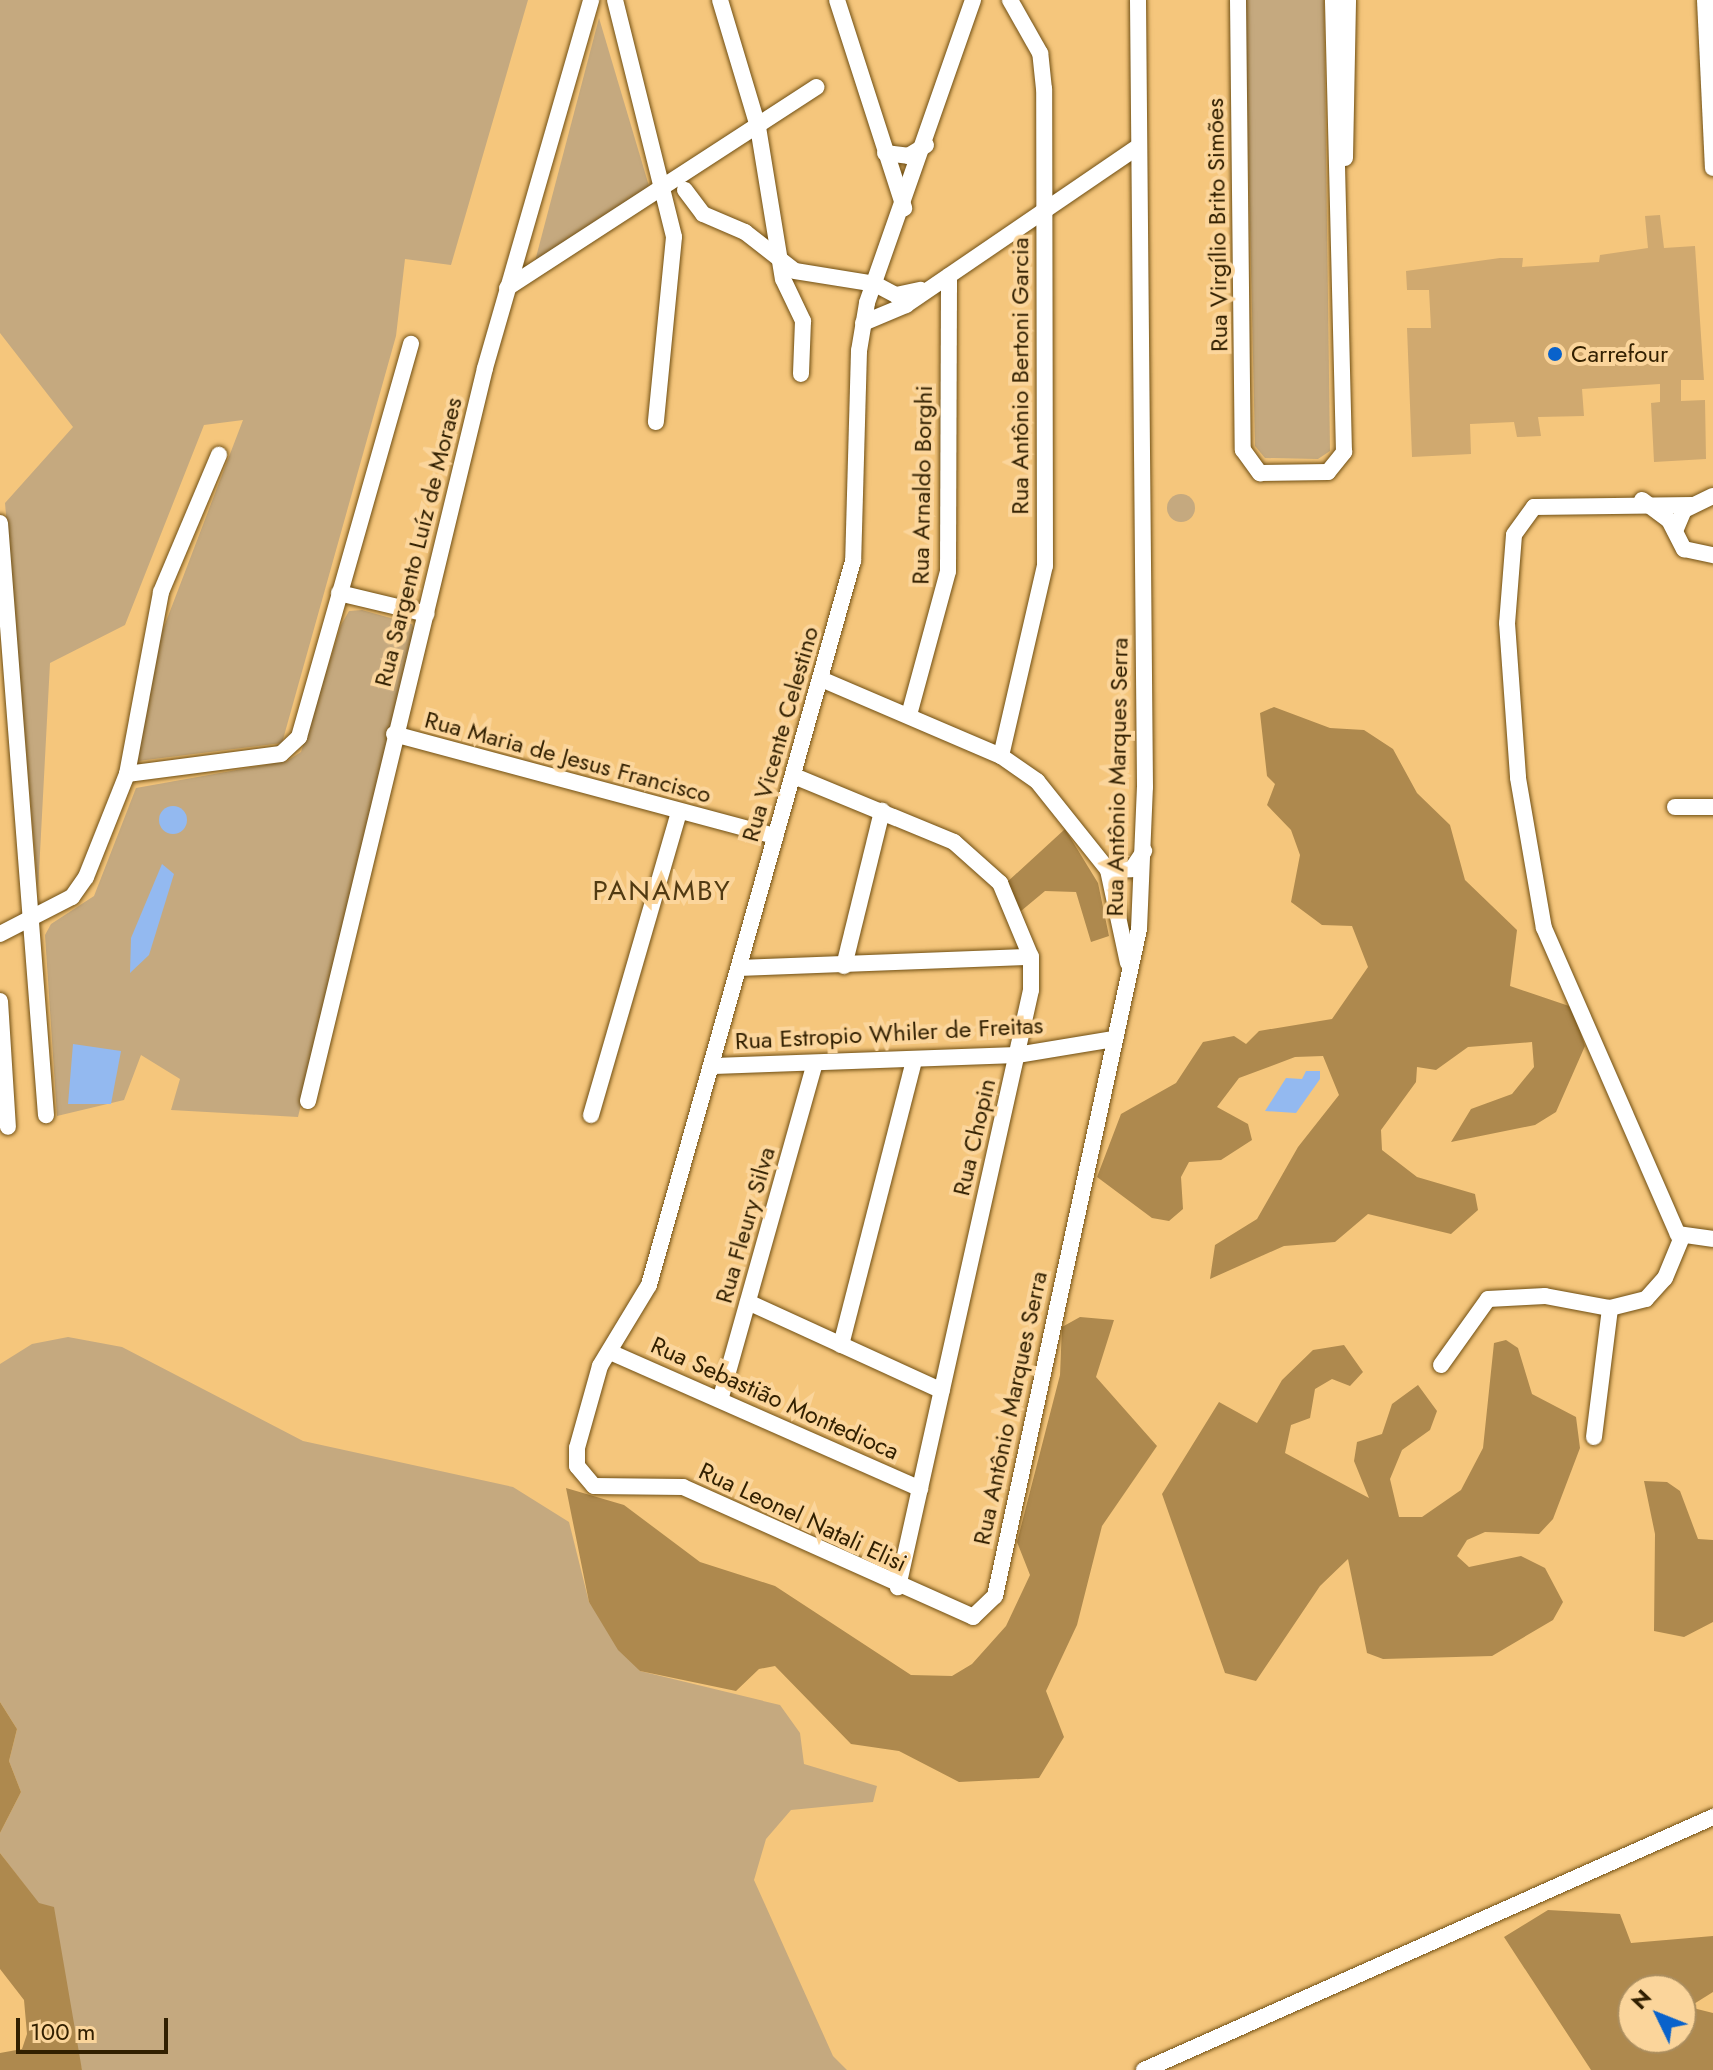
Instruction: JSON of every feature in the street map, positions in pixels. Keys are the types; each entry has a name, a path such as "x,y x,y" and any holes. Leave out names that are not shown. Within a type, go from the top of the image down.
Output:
{"street":[{"path":"720,0 758,127 781,257 803,321 801,374"},
{"path":"837,0 904,208"},
{"name":"Rua Vicente Celestino","path":"577,1466 592,1386 649,1285 714,1066 853,561 863,323 973,0"},
{"name":"Rua Antônio Bertoni Garcia","path":"1001,756 1045,566 1040,53 1010,0"},
{"name":"Rua Virgílio Brito Simões","path":"1238,0 1243,450 1260,473 1328,472 1344,452 1339,211"},
{"path":"1333,0 1339,211"},
{"path":"1339,211 1350,101 1348,0"},
{"path":"1705,0 1713,168"},
{"path":"590,3 617,8 675,261 656,422"},
{"name":"Rua Sargento Luíz de Moraes","path":"308,1101 394,734 427,614 507,288 590,3"},
{"name":"Rua Antônio Marques Serra","path":"965,1617 979,1615 995,1596 1114,1039 1130,977 1144,851 1132,5"},
{"path":"507,288 817,87"},
{"path":"885,153 908,156 926,145"},
{"path":"863,323 949,276 1135,149"},
{"path":"685,190 703,214 816,279 875,284 896,295 925,290"},
{"path":"1012,232 1029,238 1043,257"},
{"name":"Rua Arnaldo Borghi","path":"909,715 948,571 949,276"},
{"name":"Rua Arnaldo Borghi","path":"925,290 941,312 948,347"},
{"path":"127,774 287,753 299,737 411,344"},
{"path":"0,934 28,924 80,887 127,774 147,638 219,455"},
{"path":"1441,1365 1488,1299 1545,1296 1610,1308 1657,1290 1682,1237 1544,928 1509,680 1517,523 1534,507 1642,500 1693,505 1713,496"},
{"path":"1642,500 1675,531 1692,555 1713,555"},
{"path":"1675,531 1693,505"},
{"path":"0,524 28,924 46,1115"},
{"path":"339,593 427,614"},
{"path":"821,679 1001,756 1056,800 1108,870 1130,977"},
{"name":"Rua Maria de Jesus Francisco","path":"394,734 776,836"},
{"name":"Rua Chopin","path":"794,776 954,842 981,863 1017,911 1031,957 1017,1055 898,1587"},
{"path":"1675,807 1713,807"},
{"path":"844,966 882,811"},
{"path":"591,1115 679,812"},
{"path":"1108,870 1132,869 1144,851"},
{"path":"740,968 1031,957"},
{"path":"0,1001 8,1127"},
{"name":"Rua Estropio Whiler de Freitas","path":"714,1066 814,1066 1017,1055 1114,1039"},
{"path":"841,1345 914,1060"},
{"name":"Rua Fleury Silva","path":"721,1397 814,1066"},
{"path":"1682,1237 1713,1239"},
{"path":"748,1302 942,1391"},
{"path":"1594,1437 1610,1308"},
{"name":"Rua Sebastião Montedioca","path":"610,1352 721,1397 920,1489"},
{"name":"Rua Leonel Natali Elisi","path":"577,1466 586,1481 609,1490 683,1487 965,1617"},
{"path":"1144,2070 1713,1817"}],"shaded area":[{"path":"0,0 528,0 451,265 405,259 396,336 282,743 138,761 154,653 243,420 204,425 125,625 50,663 38,891 5,503 73,427 0,333"},
{"path":"1245,0 1324,0 1330,451 1318,459 1265,458 1255,446"},
{"path":"599,18 649,186 534,265"},
{"path":"1181,494 1191,498 1195,508 1191,518 1181,522 1171,518 1167,508 1171,498"},
{"path":"362,610 412,624 415,632 298,1117 171,1110 180,1079 141,1055 124,1100 57,1116 45,935 51,924 94,896 136,788 287,761 301,752 341,625 349,611"},
{"path":"1274,707 1330,728 1364,730 1393,749 1417,793 1450,825 1465,880 1517,930 1510,986 1572,1007 1585,1046 1556,1112 1535,1125 1451,1142 1471,1109 1512,1094 1534,1067 1532,1042 1468,1047 1436,1070 1417,1067 1416,1082 1381,1130 1382,1150 1417,1177 1475,1194 1478,1210 1451,1234 1368,1214 1335,1242 1284,1246 1210,1279 1215,1245 1257,1219 1298,1147 1339,1095 1323,1056 1295,1057 1239,1078 1217,1107 1248,1124 1252,1140 1221,1160 1189,1162 1181,1177 1183,1209 1169,1221 1152,1218 1097,1177 1121,1114 1176,1083 1203,1042 1234,1036 1246,1044 1259,1031 1332,1019 1368,967 1352,926 1322,925 1291,902 1300,855 1291,830 1267,805 1275,784 1267,776 1260,713"},
{"path":"1065,829 1098,883 1109,936 1091,942 1076,892 1045,891 1021,911 1005,884"},
{"path":"1080,1317 1114,1320 1096,1377 1157,1446 1102,1526 1077,1625 1046,1691 1064,1737 1039,1778 959,1782 899,1751 851,1744 775,1666 759,1669 736,1691 640,1671 618,1650 589,1602 566,1488 624,1505 700,1562 775,1586 911,1675 952,1676 972,1664 1006,1626 1030,1575 1017,1542 1060,1375 1062,1327"},
{"path":"68,1337 122,1347 303,1441 513,1487 569,1522 589,1602 640,1671 780,1705 800,1733 804,1764 877,1786 873,1802 791,1810 766,1839 754,1880 833,2056 847,2070 82,2070 39,1904 0,1853 0,1833 21,1792 9,1761 17,1729 0,1702 0,1364 32,1344"},
{"path":"1506,1340 1518,1348 1532,1394 1576,1417 1580,1448 1553,1519 1539,1534 1485,1532 1467,1540 1457,1556 1469,1567 1521,1556 1545,1568 1563,1602 1553,1620 1492,1656 1383,1659 1367,1653 1348,1559 1320,1586 1256,1681 1225,1673 1162,1494 1219,1402 1257,1423 1282,1380 1313,1350 1344,1345 1363,1372 1350,1386 1332,1379 1315,1389 1310,1418 1291,1425 1285,1453 1369,1498 1354,1461 1357,1442 1382,1434 1392,1404 1418,1385 1437,1411 1430,1430 1402,1450 1390,1479 1399,1517 1422,1517 1461,1490 1483,1448 1494,1343"},
{"path":"1644,1481 1667,1482 1680,1491 1698,1539 1713,1540 1713,1622 1684,1637 1654,1631 1655,1534"},
{"path":"0,1702 17,1729 9,1761 21,1792 0,1833"},
{"path":"0,1853 39,1903 54,1907 82,2070 0,2070 0,2053 22,2049 27,2034 24,2000 0,1969"},
{"path":"1548,1910 1620,1914 1631,1943 1713,1936 1713,1992 1697,2002 1697,1974 1617,1974 1617,2054 1697,2054 1697,2009 1713,2013 1713,2070 1591,2070 1504,1937"}],"water":[{"path":"173,806 183,810 187,820 183,830 173,834 163,830 159,820 163,810"},
{"path":"162,864 174,874 149,955 130,973 131,938"},
{"path":"73,1044 121,1051 111,1104 68,1104"},
{"path":"1306,1071 1320,1071 1320,1079 1296,1113 1265,1111 1286,1078 1302,1079"}],"building":[{"name":"Carrefour","path":"1660,215 1664,248 1695,246 1704,380 1681,380 1681,401 1705,400 1706,459 1654,462 1651,403 1660,402 1660,384 1582,389 1584,416 1538,417 1541,436 1517,437 1514,422 1470,424 1471,454 1412,457 1407,328 1431,328 1429,290 1407,290 1406,271 1500,258 1523,258 1522,267 1599,262 1600,255 1648,248 1645,216"}],"place":[{"name":"Carrefour","path":"1555,354"}],"district":[{"name":"PANAMBY","path":"662,891"}]}
